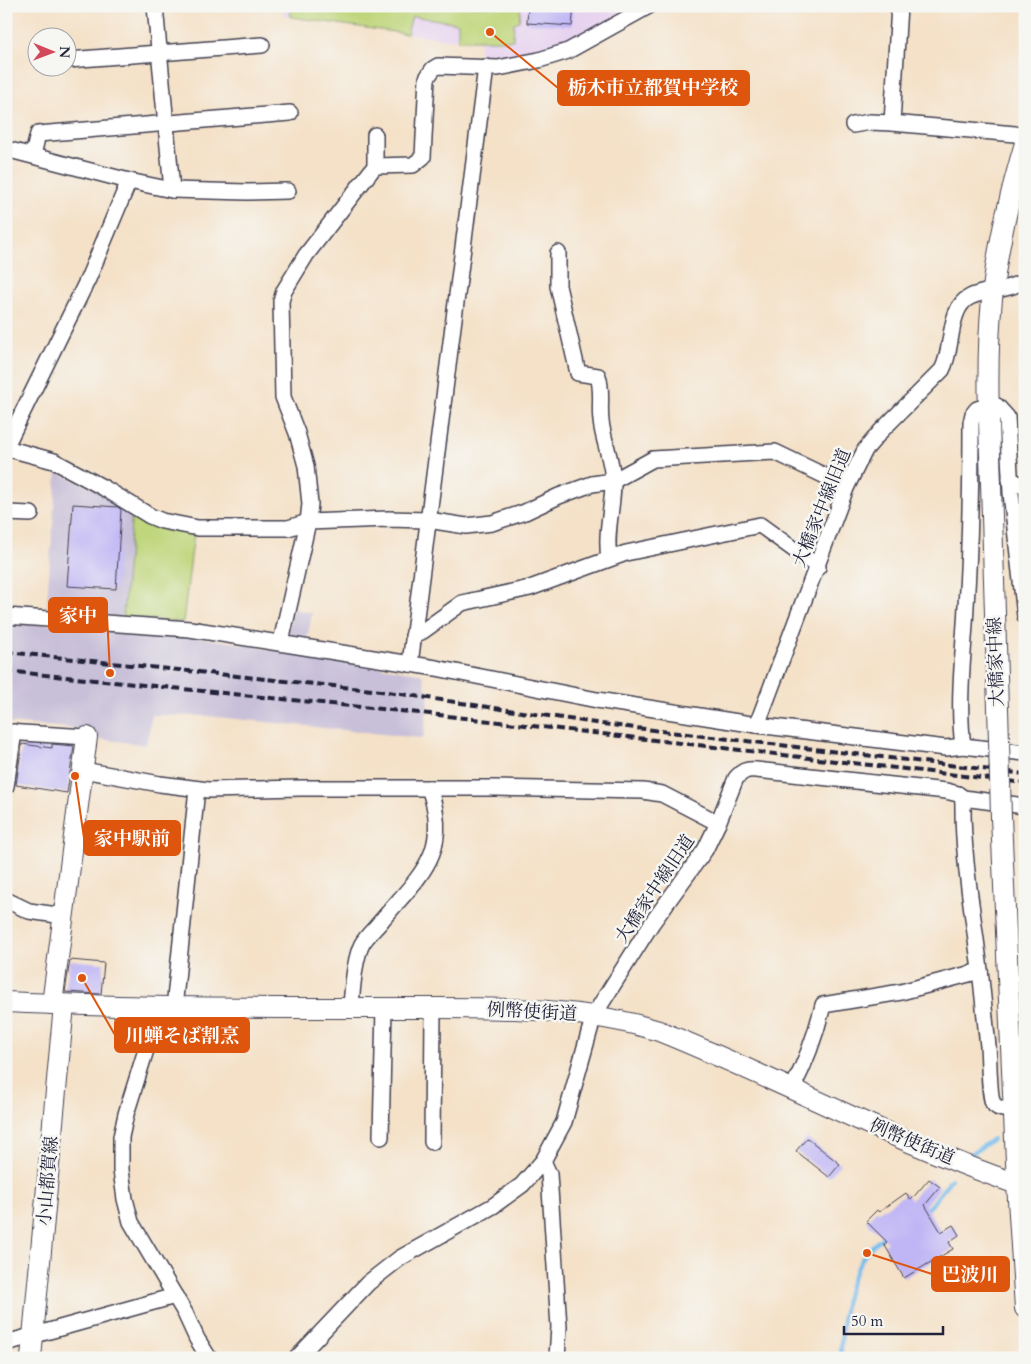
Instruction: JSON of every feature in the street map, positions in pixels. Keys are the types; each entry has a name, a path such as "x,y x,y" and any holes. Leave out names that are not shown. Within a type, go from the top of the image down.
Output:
{"main road":[{"name":"大橋家中線","path":"1025,144 1005,219 993,291 990,322 989,405 1001,817 1019,1108 1025,1308"},
{"name":"小山都賀線","path":"31,1358 64,916 87,736"},
{"name":"例幣使街道","path":"6,1002 149,1008 516,1009 594,1015 630,1022 659,1031 916,1144 987,1174 1021,1185"}],"street":[{"path":"155,6 172,190"},
{"path":"375,166 413,165 423,157 428,78 433,69 438,66 498,68 522,65 568,51 649,6"},
{"path":"892,123 899,6"},
{"path":"78,59 262,45"},
{"path":"410,664 486,67"},
{"path":"33,155 38,134 290,113"},
{"path":"853,125 870,122 892,123 1014,134 1025,137"},
{"path":"281,642 308,522 310,504 306,466 297,433 283,398 281,302 284,291 306,255 375,166 375,135"},
{"path":"6,149 129,181 172,190 247,192 288,190"},
{"path":"129,181 88,279 6,447 54,461 150,516 173,524 198,528 288,528 308,522 388,519 428,520 466,526 492,522 525,512 559,496 592,484 613,481 653,459 774,452 823,474 846,488"},
{"path":"558,253 558,286 578,372 598,376 601,384 601,421 613,481 608,523 609,558"},
{"name":"大橋家中線旧道","path":"757,725 818,567 846,488 865,450 881,431 942,370 947,362 954,319 964,301 972,296 1007,289 1025,280"},
{"path":"963,746 961,734 962,679 971,517 971,423 973,414 977,409 989,405 997,406 1007,416 1010,479 1025,616"},
{"path":"1010,479 1025,487"},
{"path":"6,513 32,514"},
{"path":"413,636 462,603 530,588 626,553 760,525 818,567"},
{"path":"6,616 190,629 281,642 410,664 597,700 757,725 946,748 963,746 1025,752"},
{"path":"6,786 10,732 87,736"},
{"path":"83,770 196,789 495,788 653,792 662,794 718,823"},
{"name":"大橋家中線旧道","path":"297,1358 338,1313 374,1278 400,1258 493,1206 522,1185 543,1161 564,1122 594,1015 652,923 705,850 736,778 745,770 946,790 963,798"},
{"path":"351,1008 354,975 362,944 426,867 433,852 437,836 435,805 429,788"},
{"path":"174,1008 196,789"},
{"path":"1019,1108 996,1106 992,1100 980,971 966,870 963,798 1025,806"},
{"path":"6,900 29,911 64,916"},
{"path":"792,1088 805,1064 824,1005 901,992 980,971"},
{"path":"149,1008 150,1037 126,1114 122,1137 121,1170 125,1199 131,1222 209,1358"},
{"path":"382,1137 384,1008"},
{"path":"432,1142 433,1009"},
{"path":"543,1161 549,1174 559,1327 557,1358"},
{"path":"6,1343 175,1296"}],"shaded area":[{"path":"283,6 636,6 560,49 544,54 479,59 479,41 446,39 284,16"},
{"path":"57,472 93,488 132,512 123,617 46,613"},
{"path":"293,609 312,613 307,639 287,635"},
{"path":"6,621 173,633 418,673 423,676 426,689 429,691 424,736 421,738 208,716 152,715 146,745 93,738 84,729 6,723"}],"green space":[{"path":"290,6 521,6 519,21 514,23 513,40 458,40 458,23 412,16 407,34 291,17"},
{"path":"132,512 194,533 183,622 123,617"}],"building":[{"path":"528,6 574,6 572,26 527,23"},
{"path":"73,504 118,507 121,510 116,589 67,586"},
{"path":"22,744 52,748 52,744 74,746 67,793 16,785"},
{"path":"70,960 104,963 101,994 65,992"},
{"path":"807,1138 840,1164 829,1177 796,1151"},
{"path":"929,1179 940,1187 925,1205 941,1232 953,1225 959,1235 949,1242 953,1249 904,1278 884,1244 887,1242 866,1221 877,1210 879,1212 906,1193 911,1200"}],"waterway":[{"path":"970,1155 993,1139"},
{"path":"924,1211 933,1203 951,1179"},
{"path":"841,1358 843,1317 848,1290 866,1253 886,1234"}],"railway":[{"path":"6,652 381,691 602,724 1025,774"},
{"path":"6,671 430,714 1025,783"}],"place":[{"name":"栃木市立都賀中学校","path":"490,32"},
{"name":"家中","path":"110,673"},
{"name":"家中駅前","path":"75,776"},
{"name":"川蝉そば割烹","path":"82,978"},
{"name":"巴波川","path":"867,1253"}]}
